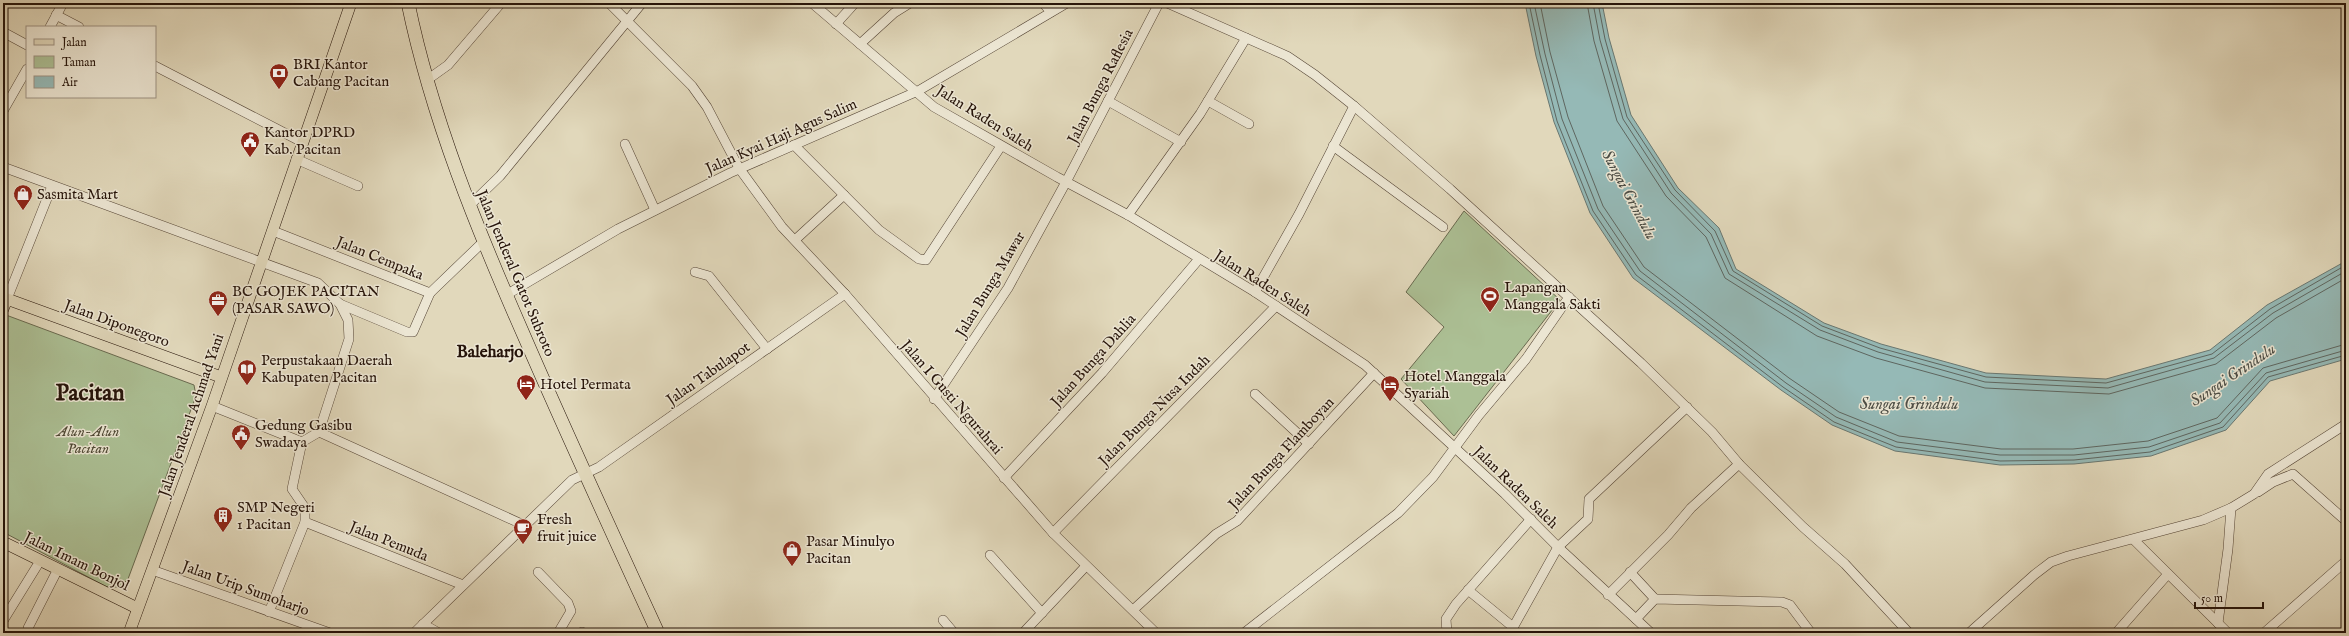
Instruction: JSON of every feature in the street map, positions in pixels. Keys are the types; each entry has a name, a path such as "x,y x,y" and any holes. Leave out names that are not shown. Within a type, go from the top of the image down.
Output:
{"highway":[{"name":"Jalan Jenderal Gatot Subroto","path":"408,3 427,80 469,206 483,242 656,632"}],"main road":[{"name":"Jalan Jenderal Achmad Yani","path":"130,633 137,608 212,406 351,3"},
{"path":"3,309 5,297"},
{"name":"Jalan Diponegoro","path":"5,297 221,377"},
{"name":"Jalan Imam Bonjol","path":"3,542 137,608"}],"street":[{"path":"50,26 63,3"},
{"path":"427,80 448,65 501,3"},
{"name":"Jalan I Gusti Ngurahrai","path":"609,3 692,86 707,108 739,168 782,227 845,294 934,399 1053,533 1156,633"},
{"path":"469,206 500,176 642,3"},
{"name":"Jalan Raden Saleh","path":"812,3 918,91 934,107 1001,146 1128,215 1255,292 1374,373 1531,519 1558,547 1650,633"},
{"path":"836,24 855,3"},
{"path":"860,44 894,14 910,3"},
{"path":"1043,3 1051,12"},
{"name":"Jalan Kyai Haji Agus Salim","path":"506,295 618,230 739,168 918,91 1067,3"},
{"name":"Jalan Bunga Raflesia","path":"1066,182 1159,3"},
{"path":"1167,3 1287,56 1354,106 1568,296 1687,407 1712,432 1739,464 1803,527 1845,564 1909,633"},
{"path":"56,15 77,26"},
{"path":"3,32 26,44"},
{"path":"1128,215 1181,142 1246,38"},
{"path":"156,67 302,142"},
{"path":"3,111 26,71"},
{"path":"1208,101 1249,124"},
{"path":"1108,102 1181,142"},
{"path":"1255,292 1299,214 1354,106"},
{"path":"625,144 655,210"},
{"path":"794,145 879,230 919,259 926,260 1001,146"},
{"path":"1333,146 1443,227"},
{"path":"296,159 358,186"},
{"path":"3,168 262,261 318,283 340,304 348,320 350,339 319,432 302,442 292,489 305,508 305,522 269,612"},
{"name":"Jalan Bunga Mawar","path":"934,399 1008,288 1066,182"},
{"path":"5,297 52,186"},
{"path":"795,240 844,195"},
{"name":"Jalan Cempaka","path":"273,231 430,294 483,242"},
{"name":"Jalan Bunga Dahlia","path":"1004,478 1102,373 1199,258"},
{"path":"695,272 709,276 767,349"},
{"path":"340,304 407,332 413,332 430,294"},
{"name":"Jalan Tabulapot","path":"414,633 526,526 562,489 845,294"},
{"path":"1244,633 1398,513 1433,477 1454,447 1526,359 1568,296"},
{"name":"Jalan Bunga Nusa Indah","path":"1053,533 1276,306"},
{"name":"Jalan Bunga Flamboyan","path":"1134,610 1216,534 1237,521 1374,373"},
{"path":"1255,394 1309,444"},
{"path":"212,406 302,442"},
{"path":"1468,590 1512,630 1558,547 1588,520 1589,499 1687,407"},
{"path":"2254,494 2268,474 2346,424"},
{"path":"319,432 526,526"},
{"path":"1608,594 1668,535 1691,508 1739,464"},
{"path":"1969,633 2050,562 2203,520 2231,508 2273,482 2293,474 2346,521"},
{"path":"2218,623 2228,549 2231,508"},
{"path":"1447,633 1446,619 1468,590 1531,519"},
{"name":"Jalan Pemuda","path":"305,522 463,585"},
{"path":"2134,540 2228,633"},
{"path":"990,556 1042,613"},
{"path":"3,621 40,561"},
{"path":"2264,633 2346,561"},
{"path":"1023,633 1086,566"},
{"path":"30,633 28,628 58,569"},
{"name":"Jalan Urip Sumoharjo","path":"152,570 330,633"},
{"path":"538,572 568,603 571,611 558,633"},
{"path":"1630,572 1655,598 1784,602 1790,605 1811,633"},
{"path":"2116,633 2168,574"},
{"path":"1636,619 1655,598"},
{"path":"943,620 954,633"},
{"path":"423,624 439,633"}],"green space":[{"name":"Lapangan Manggala Sakti","path":"1464,211 1560,300 1454,436 1401,379 1444,327 1406,292"},
{"name":"Alun-Alun Pacitan","path":"6,315 194,385 196,396 128,579 120,587 107,587 3,532 3,319"}],"water":[{"name":"Sungai Grindulu","path":"1525,3 1602,3 1609,38 1631,115 1678,188 1719,228 1736,269 1824,323 1881,344 1986,373 2106,379 2210,350 2267,305 2346,261 2346,359 2270,381 2226,430 2151,456 2074,464 2000,465 1895,451 1832,425 1781,390 1633,278 1590,213 1554,122 1536,56"}],"place":[{"name":"BRI Kantor Cabang Pacitan","path":"279,90"},
{"name":"Kantor DPRD Kab. Pacitan","path":"250,158"},
{"name":"Sasmita Mart","path":"23,211"},
{"name":"Lapangan Manggala Sakti","path":"1490,313"},
{"name":"BC GOJEK PACITAN (PASAR SAWO)","path":"218,317"},
{"name":"Perpustakaan Daerah Kabupaten Pacitan","path":"247,386"},
{"name":"Hotel Permata","path":"526,401"},
{"name":"Hotel Manggala Syariah","path":"1390,402"},
{"name":"Gedung Gasibu Swadaya","path":"241,451"},
{"name":"SMP Negeri 1 Pacitan","path":"223,533"},
{"name":"Fresh fruit juice","path":"523,545"},
{"name":"Pasar Minulyo Pacitan","path":"792,567"}],"district":[{"name":"Baleharjo","path":"490,351"},
{"name":"Pacitan","path":"90,392"}]}
